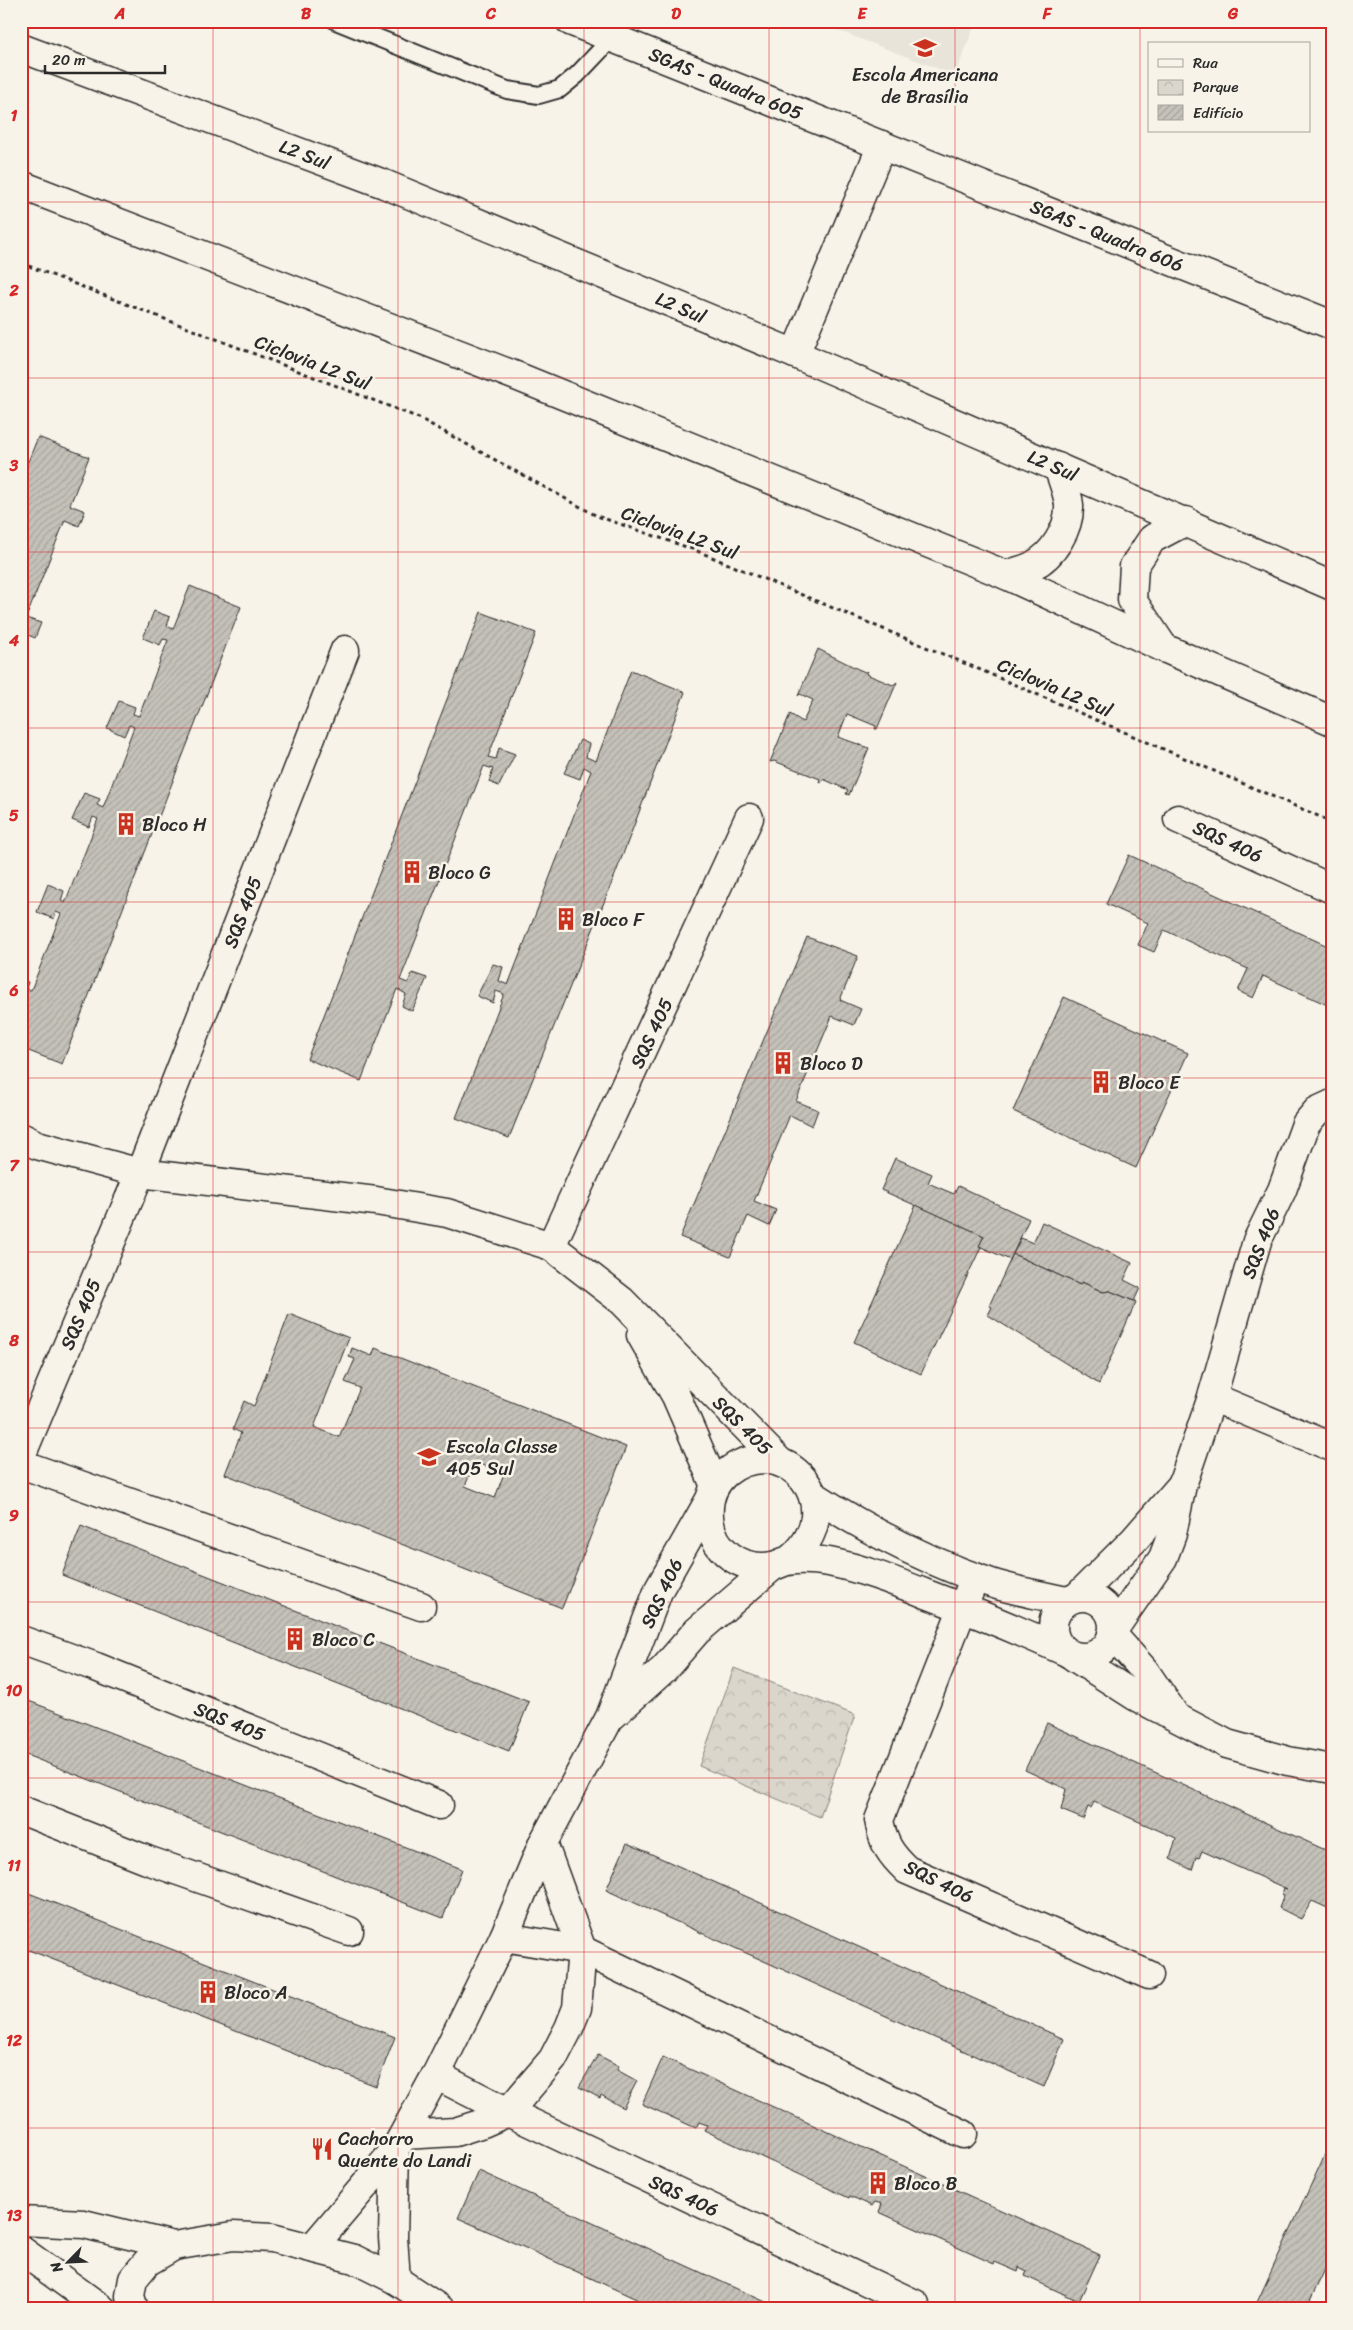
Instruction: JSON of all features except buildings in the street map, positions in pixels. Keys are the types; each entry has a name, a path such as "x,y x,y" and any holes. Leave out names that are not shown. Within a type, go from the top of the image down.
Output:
{"street":[{"name":"SGAS - Quadra 605","path":"570,21 882,145"},
{"name":"L2 Sul","path":"21,48 384,184 794,354 1186,521 1332,586"},
{"name":"SGAS - Quadra 606","path":"882,145 1332,325"},
{"path":"794,354 882,145"},
{"path":"21,185 516,376 1006,575 1164,648 1332,721"},
{"path":"1006,575 1033,565 1047,555 1061,536 1066,525 1069,505 1058,467"},
{"path":"1164,648 1132,600 1134,566 1152,539 1186,521"},
{"name":"SQS 405","path":"21,1456 140,1173 345,650"},
{"name":"SQS 405","path":"551,1246 749,818"},
{"name":"SQS 406","path":"1178,819 1332,889"},
{"name":"SQS 406","path":"1113,1632 1163,1558 1172,1534 1182,1485 1212,1397 1257,1241 1282,1190 1306,1124 1318,1111 1332,1104"},
{"name":"SQS 405","path":"21,1137 37,1145 140,1173 376,1201 447,1213 551,1246 622,1301 781,1463"},
{"name":"SQS 405","path":"622,1301 676,1396 712,1494"},
{"path":"1212,1397 1332,1447"},
{"path":"780,1563 800,1551 809,1539 814,1525 816,1510 813,1495 805,1481 794,1470 781,1463 766,1459 751,1460 736,1466 724,1474 712,1494 708,1516 719,1545 729,1556 743,1563 758,1567 780,1563 827,1562 878,1575 962,1607 1068,1653 1088,1658 1101,1652 1110,1642 1113,1632 1112,1615 1104,1604 1092,1597 1072,1599 975,1577 900,1546 860,1526 813,1495"},
{"path":"21,1464 421,1606"},
{"name":"SQS 406","path":"1072,1599 1134,1540 1182,1485"},
{"name":"SQS 406","path":"312,2248 400,2142 504,1937 544,1843 610,1717 659,1589 712,1494"},
{"name":"SQS 406","path":"610,1717 664,1669 696,1632 780,1563"},
{"name":"SQS 406","path":"975,1577 880,1820 882,1838 890,1854 907,1870 1149,1976"},
{"path":"1072,1599 1056,1611 1052,1625 1054,1638 1068,1653 1112,1682 1227,1744 1280,1759 1332,1769"},
{"path":"1113,1632 1144,1670 1175,1716"},
{"name":"SQS 405","path":"21,1640 105,1671 438,1805"},
{"path":"21,1810 147,1860 349,1930"},
{"path":"400,2142 455,2132 483,2124 508,2112 553,2058 568,2028 577,2008 582,1950 544,1843"},
{"path":"504,1937 582,1950 963,2134"},
{"name":"SQS 406","path":"436,2074 508,2112 915,2304"},
{"name":"SQS 406","path":"396,2280 393,2237 400,2142"},
{"path":"21,2221 84,2224 174,2246"},
{"path":"134,2309 130,2296 133,2279 147,2262 174,2246 233,2236 272,2238 354,2259 396,2280 440,2309"},
{"path":"21,2250 102,2309"}],"lane":[{"path":"336,21 507,90 539,95 560,89 572,80 612,38"}],"path":[{"name":"Ciclovia L2 Sul","path":"21,263 419,418 597,516 695,550 985,672 1332,822"}],"shaded area":[{"name":"Escola Americana de Brasília","path":"813,21 976,21 955,75"}],"green space":[{"path":"734,1668 855,1715 820,1817 699,1766"}],"place":[{"name":"Escola Americana de Brasília","path":"925,48"},
{"name":"Bloco H","path":"126,824"},
{"name":"Bloco G","path":"412,872"},
{"name":"Bloco F","path":"566,919"},
{"name":"Bloco D","path":"783,1063"},
{"name":"Bloco E","path":"1101,1082"},
{"name":"Escola Classe 405 Sul","path":"429,1457"},
{"name":"Bloco C","path":"295,1639"},
{"name":"Bloco A","path":"208,1992"},
{"name":"Cachorro Quente do Landi","path":"322,2149"},
{"name":"Bloco B","path":"878,2183"}]}
